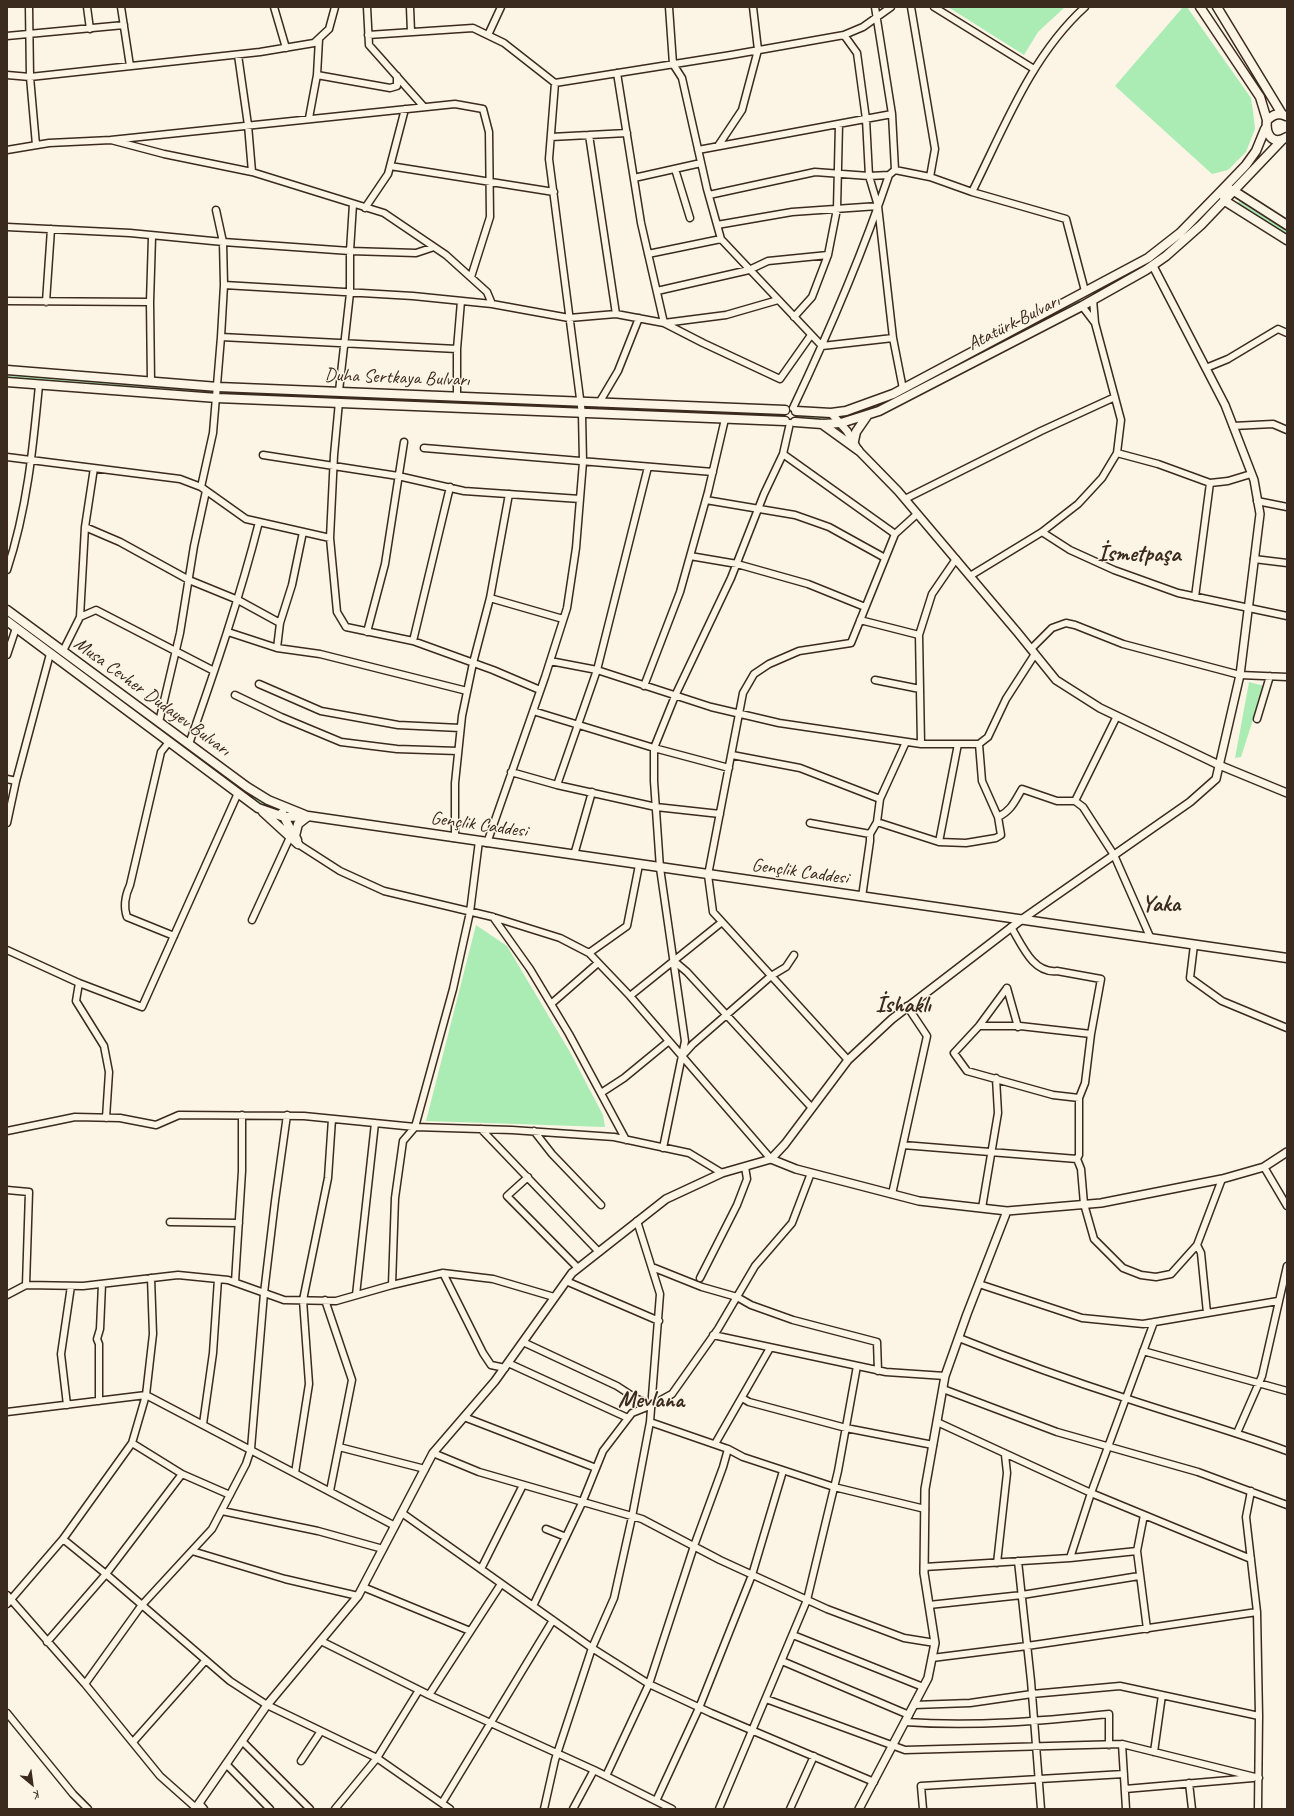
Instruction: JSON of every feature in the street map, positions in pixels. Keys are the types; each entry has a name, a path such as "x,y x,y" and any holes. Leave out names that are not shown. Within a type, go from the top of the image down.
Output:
{"main road":[{"path":"1200,7 1260,97 1267,120 1274,114 1285,115"},
{"path":"1217,7 1285,115"},
{"name":"Duha Sertkaya Bulvarı","path":"7,370 218,387 791,410 830,413 846,411 860,407 903,389 1148,258 1180,232 1246,165 1256,151 1267,120"},
{"path":"1265,129 1268,136 1275,139 1284,138"},
{"name":"Atatürk Bulvarı","path":"790,422 822,424 841,423 868,416 1082,306 1153,266 1187,239 1284,138"},
{"path":"1287,225 1234,191 1229,189 1222,190 1225,201 1287,240"},
{"path":"1148,258 1153,266"},
{"path":"1085,291 1093,300"},
{"path":"1082,306 1085,291"},
{"name":"Duha Sertkaya Bulvarı","path":"7,382 217,398 790,422"},
{"path":"791,410 798,418 790,422 783,414 791,410"},
{"path":"854,441 858,428 868,416"},
{"path":"822,424 858,450"},
{"name":"Musa Cevher Dudayev Bulvarı","path":"7,610 247,787 280,805 308,816"},
{"name":"Musa Cevher Dudayev Bulvarı","path":"7,621 258,808 298,844"},
{"path":"280,805 284,817 298,844"},
{"name":"Musa Cevher Dudayev Bulvarı","path":"258,808 284,817 308,816"},
{"path":"298,844 296,836 298,824 308,816"},
{"name":"Gençlik Caddesi","path":"308,816 1287,958"}],"street":[{"path":"29,7 30,77 36,145"},
{"path":"87,7 90,29"},
{"path":"121,7 130,66"},
{"path":"274,7 286,48"},
{"path":"7,74 30,77 238,55 314,43 329,29 335,7"},
{"path":"367,7 369,45 424,107"},
{"path":"410,7 412,32"},
{"path":"488,35 501,7"},
{"path":"669,7 673,64 682,78 701,163 721,239 822,346"},
{"path":"718,146 742,110 758,50 753,7"},
{"path":"875,7 892,114 895,170"},
{"path":"368,35 472,28 504,42 555,82 844,35 863,28 891,7"},
{"path":"911,7 935,150 930,177"},
{"path":"934,7 1034,69"},
{"path":"972,192 1034,69 1074,17 1085,7"},
{"path":"7,36 124,25"},
{"path":"844,35 857,53 866,119 869,176 878,206 893,338 903,389"},
{"path":"310,118 317,75 319,39"},
{"path":"238,55 248,125 252,172"},
{"path":"617,73 641,223 664,323"},
{"path":"317,75 390,88 397,86 397,76"},
{"path":"392,1285 395,1198 403,1141 415,1127 453,989 470,912 483,842 533,711 567,608 576,548 584,462 582,414 550,159 555,82"},
{"path":"7,150 36,145 111,140 405,108 455,104 483,109 489,132 490,216 471,277"},
{"path":"365,208 388,174 405,108"},
{"path":"698,150 892,114"},
{"path":"794,317 812,297 828,255 837,209 839,124"},
{"path":"551,137 627,133"},
{"path":"589,135 616,314"},
{"path":"111,140 164,154 252,172 384,214 446,255 487,292 492,304"},
{"path":"634,178 701,163"},
{"path":"390,166 554,192"},
{"path":"675,169 690,218"},
{"path":"895,170 930,177 972,192 1066,219 1085,291"},
{"path":"791,410 822,346 870,230 889,175 895,170"},
{"path":"709,195 815,172 869,176 889,175"},
{"path":"339,392 350,293 350,251 353,204"},
{"path":"717,225 792,212 878,206"},
{"path":"201,487 213,433 217,398 224,285 223,242 216,210"},
{"path":"7,226 350,251 416,253 434,247"},
{"path":"46,302 51,229"},
{"path":"151,382 150,302 152,237"},
{"path":"648,254 721,239"},
{"path":"657,291 749,270 768,261 828,255"},
{"path":"151,1278 153,1334 146,1395 132,1443 63,1539 8,1600 85,1684 160,1776 199,1807 226,1764 267,1705 358,1596 433,1452 495,1381 566,1281 578,1268 666,1199 722,1173 770,1159 784,1144 848,1060 906,1006 1020,920 1190,802 1216,779 1240,675 1260,514 1251,474 1225,406 1153,266"},
{"path":"224,285 413,296 492,304 569,318 616,314 664,323 780,379 811,335"},
{"path":"664,323 726,315 778,300"},
{"path":"970,576 1042,532 1078,504 1102,478 1117,453 1121,420 1096,322 1093,300"},
{"path":"7,301 150,302"},
{"path":"457,397 457,349 461,301"},
{"path":"1082,306 1096,322"},
{"path":"599,403 618,371 639,318"},
{"path":"1206,368 1228,359 1278,328 1287,334"},
{"path":"221,337 457,349"},
{"path":"822,346 893,338"},
{"path":"7,570 15,544 32,460 39,385"},
{"path":"905,499 1041,431 1115,397"},
{"path":"339,402 330,538 337,612 346,627 413,641 540,690"},
{"path":"830,413 841,423 854,441 858,450 905,499 1056,680 1100,708 1219,765 1287,793"},
{"path":"644,686 680,592 706,500 725,419"},
{"path":"663,1148 685,1041 660,868 654,748 675,696 737,564 758,509 783,454 790,422"},
{"path":"1233,426 1273,424 1287,430"},
{"path":"368,632 385,564 404,442"},
{"path":"424,448 648,468 713,472"},
{"path":"1117,453 1158,464 1210,484 1228,481 1251,474"},
{"path":"783,454 895,534"},
{"path":"263,455 398,476 464,490 580,499"},
{"path":"7,457 180,479 201,487 246,519 330,538"},
{"path":"63,651 80,617 85,527 94,468"},
{"path":"557,785 597,670 648,468"},
{"path":"1195,597 1210,484"},
{"path":"413,641 450,487"},
{"path":"159,722 180,633 188,580 206,491"},
{"path":"455,838 455,783 460,728 473,663 490,598 509,494"},
{"path":"706,500 795,515 829,527 885,558"},
{"path":"1257,500 1287,507"},
{"path":"848,1060 713,912 708,875 743,693 754,674 769,664 799,651 851,643 895,534 917,514"},
{"path":"189,744 228,632 259,522"},
{"path":"85,527 120,542 188,580 238,600 280,622"},
{"path":"277,648 280,622 292,585 303,532"},
{"path":"1042,532 1070,550 1114,570 1178,593 1287,616"},
{"path":"690,556 737,564 808,584 865,607"},
{"path":"922,744 919,635 932,594 956,559"},
{"path":"1254,559 1287,563"},
{"path":"490,598 563,619"},
{"path":"80,617 96,610 214,671"},
{"path":"860,620 919,635"},
{"path":"550,661 597,670 711,707 779,723 922,744 979,744 988,737 1006,699 1033,651 1052,628 1066,623 1075,625 1123,644 1240,675 1287,677"},
{"path":"7,655 16,628"},
{"path":"228,632 277,648 320,654 467,691"},
{"path":"7,823 16,782 50,654"},
{"path":"1257,719 1270,676"},
{"path":"874,680 920,689"},
{"path":"259,684 321,711 398,725 460,728"},
{"path":"234,695 281,717 341,742 397,749 458,751"},
{"path":"533,711 654,748 729,768"},
{"path":"1075,801 1117,716"},
{"path":"169,742 161,752 130,886 126,894 124,909 127,917 174,936"},
{"path":"862,897 870,834 877,822 880,799 906,742"},
{"path":"939,842 958,744"},
{"path":"877,822 939,842 966,843 996,838 1002,835 998,816 982,781 979,744"},
{"path":"732,755 800,768 880,799"},
{"path":"511,772 557,785 656,807 720,814"},
{"path":"7,779 16,782"},
{"path":"998,816 1006,813 1011,808 1022,789 1057,801 1075,801 1083,807 1114,855 1151,939"},
{"path":"574,855 592,792"},
{"path":"7,950 79,983 142,1007 238,794"},
{"path":"810,823 870,834"},
{"path":"252,920 290,837"},
{"path":"298,844 340,871 384,891 493,918 560,938 589,954 630,996 770,1159 796,1169 919,1201 1007,1211 1101,1203 1222,1179 1264,1167 1287,1152"},
{"path":"589,954 627,926 639,865"},
{"path":"493,918 530,969 551,1004 626,1140"},
{"path":"630,996 722,922"},
{"path":"1011,927 1035,965 1050,972 1057,971 1101,978 1091,1034 1085,1083 1079,1098 1079,1155 1077,1159 1081,1168 1084,1204 1094,1239 1123,1268 1141,1275 1156,1277 1171,1274 1197,1245 1222,1179"},
{"path":"1194,945 1190,978 1222,1000 1287,1028"},
{"path":"682,1056 693,1044 771,976 786,966 794,955"},
{"path":"674,961 687,972 728,1015 812,1108"},
{"path":"551,1004 598,964"},
{"path":"79,983 76,1001 104,1046 108,1072 106,1118"},
{"path":"1018,1027 1007,988 979,1026 954,1053 967,1071 1053,1095 1079,1098"},
{"path":"892,1194 927,1036 906,1006"},
{"path":"979,1026 1018,1027 1091,1034"},
{"path":"601,1093 624,1078 669,1041"},
{"path":"982,1208 998,1113 996,1078"},
{"path":"7,1131 74,1117 120,1118 156,1125 179,1115 288,1116 415,1127 534,1131 614,1137 689,1153 722,1173"},
{"path":"235,1282 242,1171 242,1115"},
{"path":"85,1684 141,1606 212,1529 246,1464 251,1449 264,1293 275,1200 288,1116"},
{"path":"295,1472 309,1384 303,1300 328,1178 332,1119"},
{"path":"356,1295 375,1123"},
{"path":"481,1129 599,1252"},
{"path":"534,1131 552,1154 601,1205"},
{"path":"903,1145 1077,1159"},
{"path":"700,1278 737,1205 747,1179 745,1167"},
{"path":"1264,1167 1287,1206"},
{"path":"533,1606 582,1503 604,1451 632,1413 652,1405 672,1394 713,1335 755,1266 792,1224 811,1173"},
{"path":"528,1177 507,1196 578,1268"},
{"path":"7,1190 29,1192 26,1285"},
{"path":"859,1809 928,1678 935,1643 924,1567 925,1489 946,1376 1007,1211"},
{"path":"544,1809 555,1760 592,1648 614,1598 632,1517 650,1422 660,1294 637,1221"},
{"path":"170,1222 238,1223"},
{"path":"1197,1245 1201,1253 1206,1314"},
{"path":"1237,1432 1259,1382 1287,1266"},
{"path":"652,1267 702,1287 737,1297 751,1305 793,1320 877,1342 878,1371"},
{"path":"443,1273 490,1365 506,1366 628,1418"},
{"path":"7,1296 26,1285 70,1286 102,1284 178,1275 235,1282 284,1300 336,1301 392,1285 443,1273 493,1279 554,1298"},
{"path":"203,1424 213,1353 218,1279"},
{"path":"566,1281 659,1321"},
{"path":"99,1401 99,1344 97,1339 100,1328 102,1284"},
{"path":"979,1284 1082,1318 1143,1324 1278,1300"},
{"path":"67,1405 61,1354 70,1286"},
{"path":"325,1300 352,1380 330,1491"},
{"path":"1070,1558 1090,1493 1154,1322"},
{"path":"713,1335 878,1371 946,1376"},
{"path":"959,1338 1027,1365 1125,1398 1237,1432 1287,1451"},
{"path":"523,1342 617,1386 637,1399 652,1405"},
{"path":"715,1444 770,1348"},
{"path":"1143,1351 1259,1382 1287,1392"},
{"path":"719,1809 807,1600 834,1487 857,1366"},
{"path":"943,1389 1057,1432 1108,1445 1198,1472 1287,1505"},
{"path":"7,1412 146,1395 295,1472 395,1526"},
{"path":"742,1398 749,1402 846,1428 933,1445"},
{"path":"464,1417 596,1468"},
{"path":"650,1422 715,1444 743,1457 834,1487 925,1508"},
{"path":"937,1422 1005,1455 1090,1493 1251,1558"},
{"path":"132,1443 182,1474 230,1496"},
{"path":"339,1447 425,1469"},
{"path":"606,1776 649,1684 694,1546 723,1467 728,1449"},
{"path":"433,1452 479,1472 642,1520 752,1575 807,1600 904,1638 935,1643"},
{"path":"997,1563 1007,1473 1005,1455"},
{"path":"656,1801 699,1708 752,1575 783,1471"},
{"path":"47,1642 106,1574 182,1474"},
{"path":"481,1569 523,1485"},
{"path":"1251,1491 1246,1518 1257,1612 1260,1716 1258,1809"},
{"path":"222,1511 383,1548"},
{"path":"402,1513 592,1648 649,1684 699,1708 874,1782"},
{"path":"1144,1515 1137,1551 1139,1576 1147,1628"},
{"path":"546,1529 566,1537"},
{"path":"63,1539 230,1681 267,1705 377,1758 450,1809"},
{"path":"192,1551 285,1579 358,1596"},
{"path":"924,1567 1018,1562 1137,1551"},
{"path":"1018,1562 1032,1694 1041,1809"},
{"path":"929,1605 1022,1595 1139,1576"},
{"path":"429,1695 501,1584"},
{"path":"363,1587 470,1631"},
{"path":"932,1658 1027,1646 1257,1612"},
{"path":"442,1803 553,1620"},
{"path":"793,1635 924,1687"},
{"path":"321,1641 429,1695 558,1753 672,1809"},
{"path":"133,1742 205,1661"},
{"path":"782,1661 907,1719 941,1725 1034,1722 1109,1714 1109,1745"},
{"path":"914,1705 970,1703 1032,1694 1120,1686 1260,1716"},
{"path":"335,1809 377,1758 419,1690"},
{"path":"1154,1752 1162,1695"},
{"path":"766,1699 894,1745 904,1750 1036,1748 1122,1744 1259,1778"},
{"path":"7,1713 73,1794 88,1809"},
{"path":"301,1761 321,1731"},
{"path":"242,1741 310,1809"},
{"path":"1122,1744 1126,1809"},
{"path":"790,1809 814,1756"},
{"path":"226,1764 270,1809"},
{"path":"573,1809 594,1770"},
{"path":"923,1809 921,1786 1124,1774"},
{"path":"1125,1789 1259,1778"},
{"path":"1190,1783 1192,1809"}],"green space":[{"path":"948,7 1065,7 1038,32 1024,55"},
{"path":"1183,7 1187,7 1251,98 1255,129 1246,152 1228,170 1212,174 1115,86"},
{"path":"1239,201 1287,231 1287,235 1237,204"},
{"path":"1216,202 1218,202 1199,222 1161,256 1160,254"},
{"path":"1142,265 1144,267 1093,294 1094,292"},
{"path":"1079,300 1080,302 1007,342 897,399 843,420 840,416 877,404 908,391"},
{"path":"7,375 210,390 210,392 7,377"},
{"path":"223,391 332,395 333,398 223,394"},
{"path":"344,396 567,406 567,408 344,398"},
{"path":"593,408 777,412 777,414 593,410"},
{"path":"802,414 829,417 832,420 802,419"},
{"path":"68,660 236,785 234,786 67,661"},
{"path":"1249,682 1264,686 1241,757 1235,758"},
{"path":"247,793 268,804 265,807 246,795"},
{"path":"476,925 507,946 570,1052 603,1115 605,1127 426,1121"}],"district":[{"name":"İsmetpaşa","path":"1139,555"},
{"name":"Yaka","path":"1161,905"},
{"name":"İshaklı","path":"903,1006"},
{"name":"Mevlana","path":"651,1401"}]}
